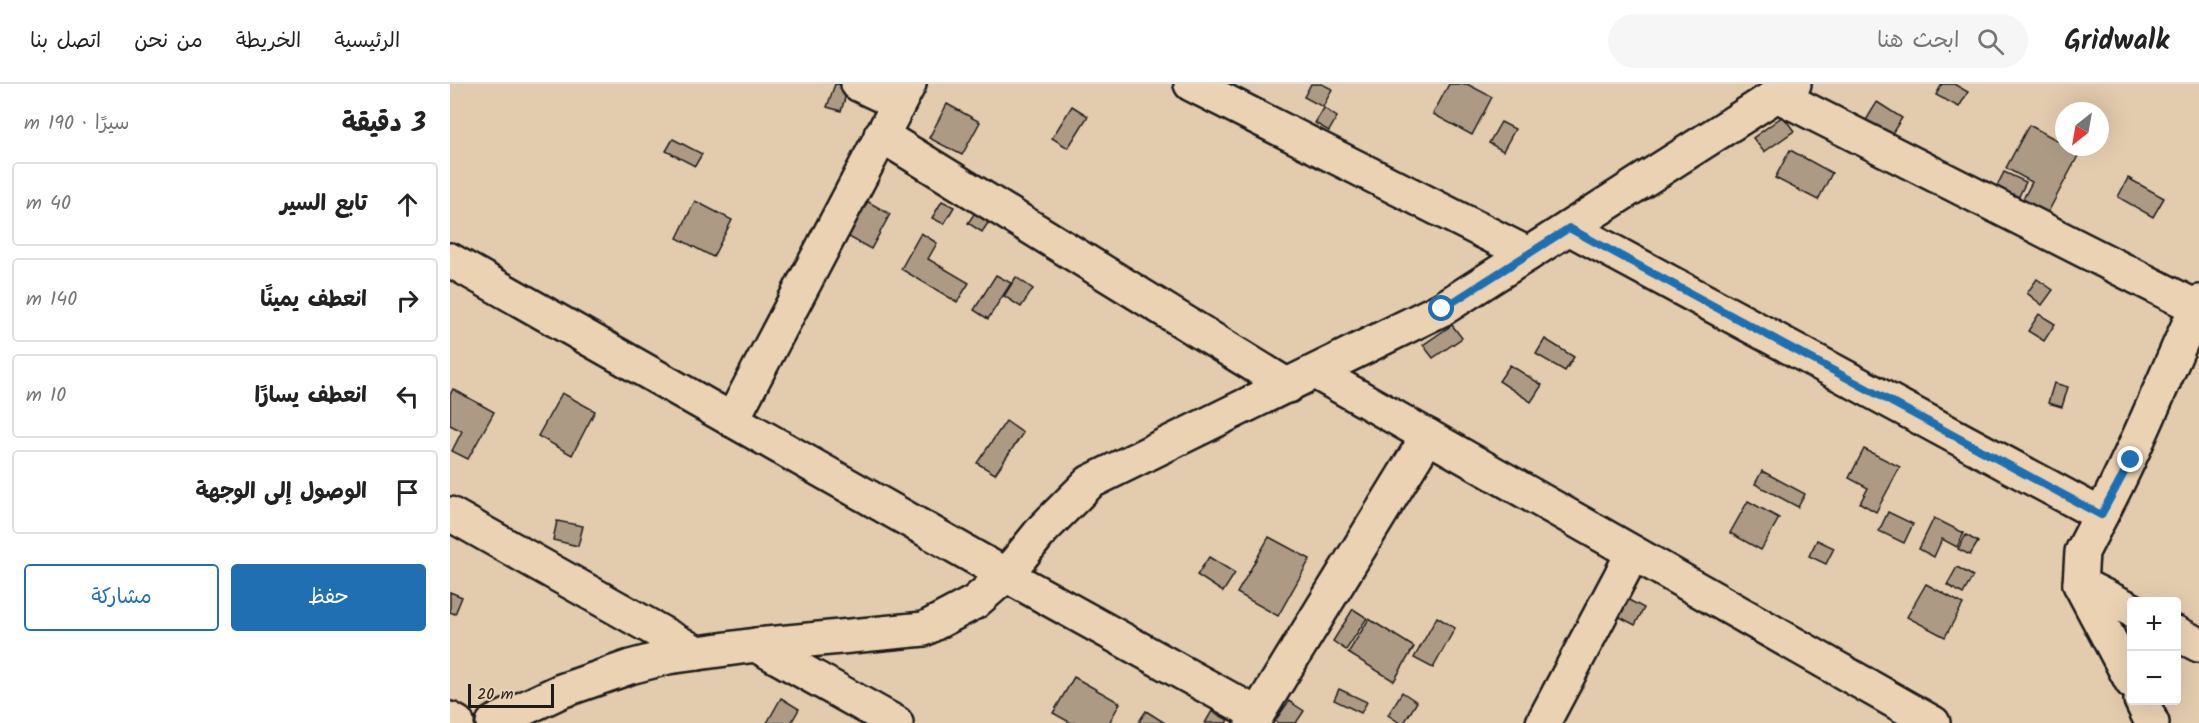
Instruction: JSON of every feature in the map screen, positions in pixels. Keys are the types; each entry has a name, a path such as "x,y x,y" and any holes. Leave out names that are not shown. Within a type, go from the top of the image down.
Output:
{"street":[{"path":"732,420 904,94 858,84"},
{"path":"1191,84 1528,254"},
{"path":"493,723 561,691 630,666 697,653 756,645 924,629 975,602 1005,575 1043,529 1090,482 1442,309 1785,89 2198,304 2159,388 2131,460 2082,552 2080,584 2127,673"},
{"path":"881,135 1302,379 1428,436 1933,723"},
{"path":"1569,228 2101,515"},
{"path":"450,260 1255,718 1428,436"},
{"path":"450,514 697,653"},
{"path":"1543,723 1633,553"},
{"path":"2080,584 2127,608"},
{"path":"2181,636 2199,645"},
{"path":"756,645 896,723"},
{"path":"2143,705 2152,723"},
{"path":"450,719 457,723"}],"building":[{"path":"835,84 849,85 841,111 827,107"},
{"path":"1311,84 1322,84 1332,89 1323,107 1304,97"},
{"path":"1449,84 1467,84 1492,97 1472,135 1433,114"},
{"path":"1942,84 1954,84 1968,92 1959,107 1936,95"},
{"path":"1877,102 1902,118 1889,138 1865,122"},
{"path":"947,104 980,122 962,155 929,138"},
{"path":"1072,106 1088,116 1068,148 1052,138"},
{"path":"1324,108 1337,117 1329,131 1315,123"},
{"path":"1783,116 1794,131 1764,152 1753,138"},
{"path":"1501,122 1515,129 1503,151 1489,143"},
{"path":"2029,125 2055,139 2055,156 2078,156 2046,216 2021,203 2032,182 2006,168"},
{"path":"673,139 702,154 695,166 666,151"},
{"path":"1790,150 1832,173 1818,200 1775,178"},
{"path":"2004,172 2026,182 2017,200 1995,190"},
{"path":"2128,178 2164,198 2153,217 2118,197"},
{"path":"856,195 890,214 871,249 836,230"},
{"path":"695,201 732,220 713,257 677,238"},
{"path":"942,201 954,207 944,224 932,218"},
{"path":"980,205 994,214 982,232 968,223"},
{"path":"921,233 937,243 928,259 969,283 957,302 901,269"},
{"path":"996,275 1011,283 988,319 974,310"},
{"path":"1016,277 1033,289 1021,307 1004,296"},
{"path":"2037,279 2053,290 2042,305 2027,293"},
{"path":"2039,314 2055,324 2044,341 2028,331"},
{"path":"1452,325 1462,338 1433,358 1423,345"},
{"path":"1545,339 1574,357 1565,371 1536,354"},
{"path":"1510,365 1542,385 1531,402 1499,381"},
{"path":"2054,383 2068,387 2062,407 2048,403"},
{"path":"453,389 494,412 468,459 452,451 462,431 450,425 450,395"},
{"path":"562,393 595,411 572,455 538,436"},
{"path":"1006,421 1023,433 995,474 977,463"},
{"path":"1864,449 1900,467 1876,512 1860,503 1868,488 1849,478"},
{"path":"1762,471 1805,494 1798,507 1755,484"},
{"path":"1748,501 1779,518 1761,550 1730,533"},
{"path":"1888,512 1913,524 1904,543 1879,531"},
{"path":"1934,518 1964,533 1957,547 1942,539 1934,557 1919,549"},
{"path":"557,521 583,526 578,546 553,540"},
{"path":"1966,535 1978,542 1970,555 1958,549"},
{"path":"1269,537 1310,559 1278,616 1237,593"},
{"path":"1817,540 1834,548 1826,564 1809,556"},
{"path":"1209,557 1235,573 1223,592 1197,575"},
{"path":"1957,567 1973,576 1963,594 1947,585"},
{"path":"1926,584 1963,604 1945,637 1907,617"},
{"path":"450,592 462,597 455,614 450,612"},
{"path":"1625,598 1644,608 1635,625 1616,615"},
{"path":"1353,609 1367,618 1346,650 1333,641"},
{"path":"1437,617 1455,628 1433,668 1414,658"},
{"path":"1369,619 1414,647 1394,681 1348,653"},
{"path":"1074,677 1120,703 1109,723 1071,723 1053,713"},
{"path":"1339,689 1367,702 1361,713 1334,700"},
{"path":"1402,692 1417,702 1404,723 1400,723 1388,715"},
{"path":"781,698 799,709 791,723 767,723"},
{"path":"1289,701 1304,711 1296,723 1278,723 1275,721"},
{"path":"1146,711 1165,723 1138,723"},
{"path":"1212,711 1228,720 1226,723 1205,723"}],"route":[{"path":"1442,309 1569,228 2101,515 2131,460"}]}
